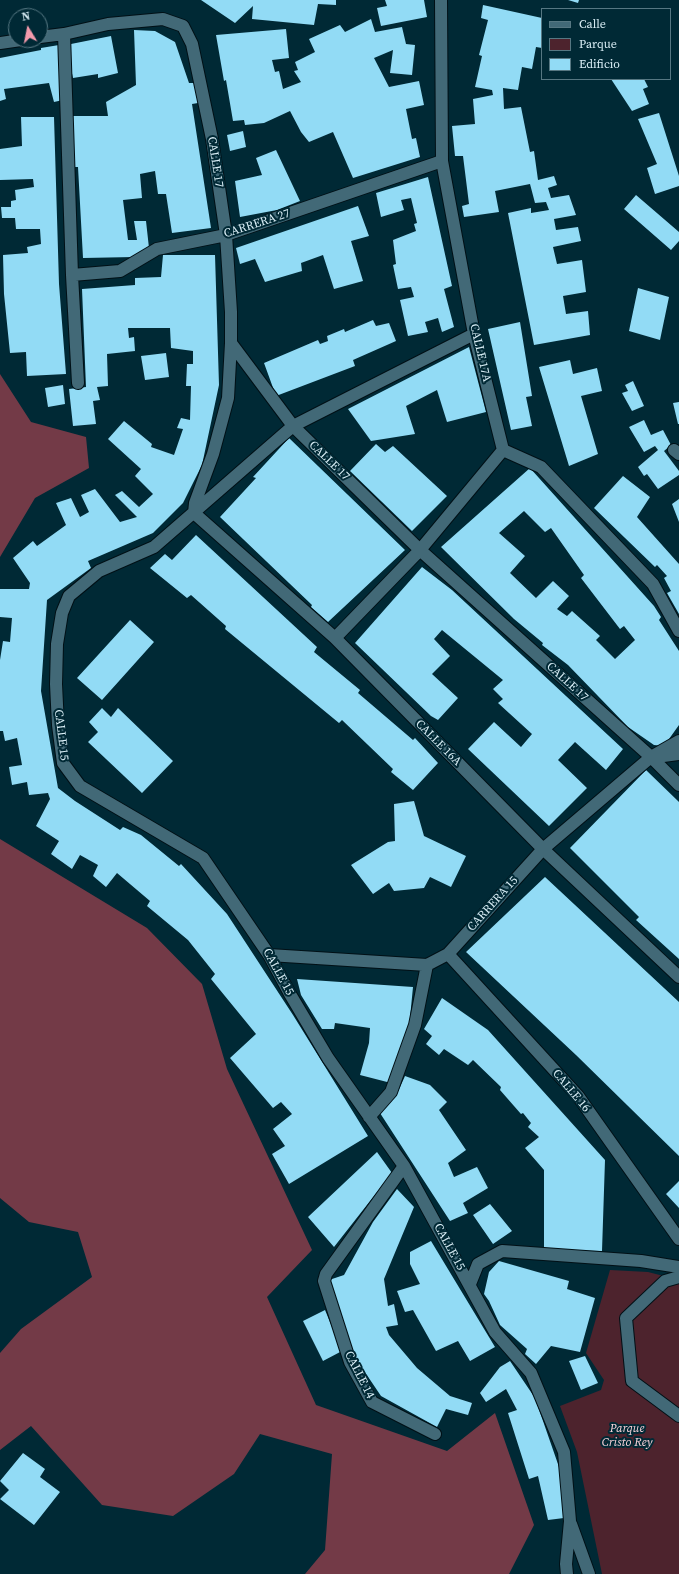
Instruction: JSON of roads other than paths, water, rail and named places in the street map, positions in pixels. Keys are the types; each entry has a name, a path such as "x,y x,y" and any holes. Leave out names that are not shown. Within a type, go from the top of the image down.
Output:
{"street":[{"name":"CALLE 17A","path":"441,0 442,161 474,334 503,450"},
{"name":"CALLE 17","path":"64,34 108,24 163,19 183,26 192,44 211,132 226,235 231,312 231,343 293,426 420,550 650,757 679,785"},
{"path":"48,36 64,34 72,275 78,383"},
{"name":"CARRERA 27","path":"72,275 120,270 157,249 226,235 442,161"},
{"name":"CALLE 15","path":"474,334 293,426 154,547 99,571 69,596 62,613 57,644 56,684 63,764 80,786 203,858 269,955 328,1058 404,1166 495,1332 531,1373 564,1452 570,1520"},
{"path":"194,513 195,503 213,454 228,398 231,343"},
{"path":"335,638 420,550 503,450 541,467 653,584 679,632"},
{"name":"CALLE 16A","path":"194,513 335,638 543,849 679,977"},
{"name":"CARRERA 15","path":"427,965 448,954 543,849 650,757 679,742"},
{"path":"650,757 679,754"},
{"name":"CALLE 16","path":"448,954 578,1096 679,1239"},
{"path":"269,955 427,965 415,1024 391,1092 369,1116"},
{"name":"CALLE 14","path":"404,1166 326,1274 324,1281 350,1362 372,1402 435,1434"},
{"path":"470,1284 478,1264 502,1250 641,1261 679,1267"},
{"path":"679,1277 665,1281 626,1318 632,1381 679,1416"},
{"path":"567,1574 566,1564 570,1520"},
{"path":"570,1520 589,1574"}],"park label":[{"name":"Parque Cristo Rey","path":"627,1436"}]}
